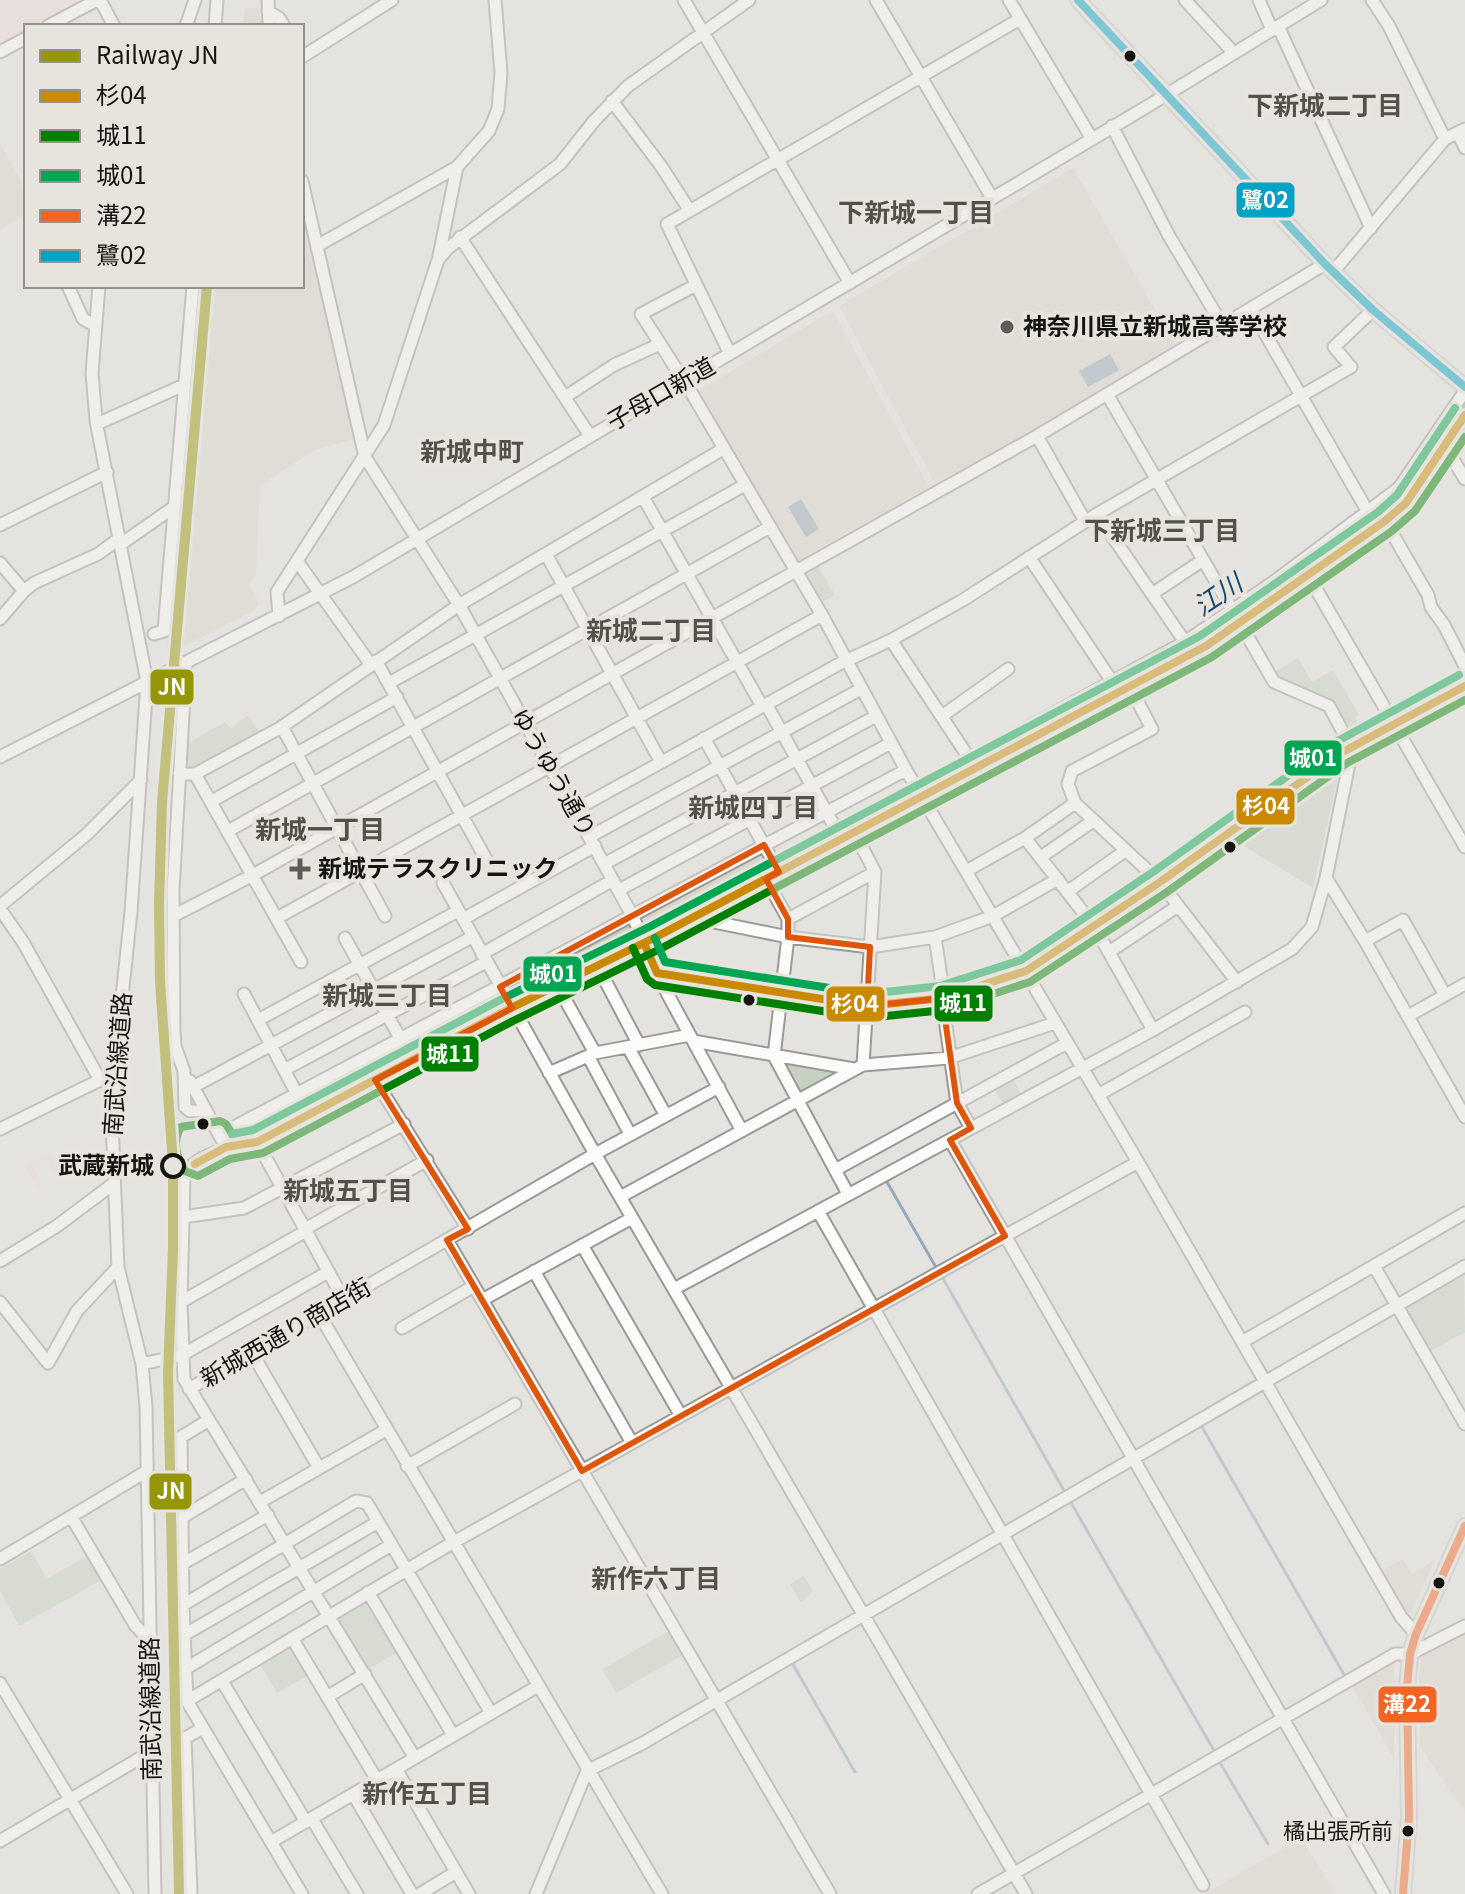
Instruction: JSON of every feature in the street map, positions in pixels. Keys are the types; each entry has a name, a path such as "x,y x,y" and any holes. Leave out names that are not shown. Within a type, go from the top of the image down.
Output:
{"main road":[{"path":"1078,0 1329,268 1465,389"},
{"path":"1403,1894 1409,1817 1407,1688 1410,1654 1465,1526"}],"street":[{"path":"52,24 98,0 113,24"},
{"path":"187,24 195,0"},
{"path":"215,24 217,0"},
{"path":"304,56 392,0"},
{"path":"317,246 457,167 489,131 498,109 501,73 495,0"},
{"path":"684,0 850,283"},
{"path":"438,260 460,237 560,164 628,86 749,0"},
{"path":"876,0 992,198"},
{"path":"1009,0 1092,139"},
{"path":"1185,0 1233,52"},
{"path":"1259,0 1371,228"},
{"name":"子母口新道","path":"0,757 321,595 1092,139 1310,4 1324,0"},
{"path":"1372,0 1389,26 1445,139"},
{"path":"268,6 283,24"},
{"path":"730,354 667,224 1020,19"},
{"path":"0,52 24,39"},
{"path":"612,101 654,156 690,211"},
{"path":"1112,126 1169,236 1223,326"},
{"path":"173,916 253,875 1037,436 1251,309 1329,268 1371,228 1445,139 1461,131 1465,148"},
{"path":"279,616 277,592 365,457 393,403 407,350 438,260 457,167"},
{"path":"304,190 365,457"},
{"path":"460,237 590,436"},
{"path":"696,285 641,314 822,615 906,770 1138,1162 1401,1617 1416,1634"},
{"path":"69,288 83,319 95,325"},
{"name":"南武沿線道路","path":"99,288 92,373 97,424 147,682 131,912 113,1082 113,1184 118,1267 142,1364 155,1894"},
{"path":"154,634 164,631 193,288"},
{"path":"1251,309 1368,512"},
{"path":"575,810 846,660 891,640 963,600 1085,521 1351,367 1334,347 1373,310"},
{"path":"565,397 614,365 660,344"},
{"path":"97,424 184,385"},
{"path":"189,1389 184,1379 182,1359 181,1302 184,1178 188,1168 226,1147 257,1142 512,1008 644,943 854,832 920,792 1119,683 1233,610 1399,488 1465,389"},
{"path":"674,1289 1153,1030 1292,949 1312,927 1326,878 1352,749 1329,706 1274,682 1107,394"},
{"path":"920,792 969,758 1119,683 1206,646 1385,521 1406,503 1465,415"},
{"path":"1037,436 1085,521"},
{"path":"1444,445 1465,479"},
{"path":"179,774 195,774 282,727 459,605 723,449"},
{"name":"ゆうゆう通り","path":"365,457 459,605 575,810 632,915 657,973 742,1131"},
{"path":"0,525 107,472"},
{"path":"389,683 745,485"},
{"path":"643,497 738,663 782,731 841,838"},
{"path":"0,619 34,583 98,554 174,507"},
{"path":"1097,514 1185,642"},
{"path":"1385,521 1465,666"},
{"path":"228,831 770,527"},
{"path":"546,554 661,762"},
{"path":"1029,557 1152,729 1072,771 1068,784 1075,803 1160,882 1237,982"},
{"path":"1152,594 1203,560"},
{"path":"297,561 389,683 486,859"},
{"path":"0,563 24,591"},
{"path":"1308,575 1465,847"},
{"path":"277,918 822,615"},
{"path":"891,640 969,758"},
{"path":"186,662 173,916 175,1046 184,1071 226,1147"},
{"path":"942,716 1008,669"},
{"path":"657,973 867,1006 943,997 1026,971 1160,882 1341,753 1465,686"},
{"path":"258,1020 360,964 461,915 861,689"},
{"path":"212,801 397,697"},
{"path":"604,864 876,716"},
{"path":"282,727 385,916"},
{"path":"704,738 779,872"},
{"path":"284,1070 616,885 749,820 891,743"},
{"path":"219,1135 906,770"},
{"path":"195,774 301,962"},
{"path":"100,1080 23,942 0,908 86,835 141,780"},
{"path":"966,871 1025,838 1075,803"},
{"path":"1041,857 1093,821"},
{"path":"854,832 875,872 867,1006 859,1067"},
{"path":"1025,838 1094,926 1153,1030"},
{"path":"1067,892 1125,851"},
{"path":"788,919 875,872"},
{"path":"1326,878 1465,1117"},
{"path":"766,879 788,919 774,1056 848,1194"},
{"path":"704,911 709,921 788,937 870,947 935,937 993,916 1058,879"},
{"path":"443,883 595,1154 1026,1894"},
{"path":"1109,952 1178,906"},
{"path":"1365,941 1403,920 1445,995"},
{"path":"193,1087 472,937"},
{"path":"935,937 957,1103 971,1128"},
{"path":"345,938 412,1060"},
{"path":"597,965 665,1114"},
{"path":"1408,1016 1465,984"},
{"path":"557,985 630,1134"},
{"path":"244,994 308,1115"},
{"path":"1098,1095 1245,1012"},
{"path":"549,1073 592,1055 692,1038 774,1056 859,1067 949,1058 1055,1023"},
{"path":"835,1170 1067,1043"},
{"path":"620,1197 859,1067"},
{"path":"184,1071 186,1108 206,1110"},
{"path":"0,1129 100,1080 113,1082"},
{"path":"375,1080 468,1229"},
{"name":"新城西通り商店街","path":"415,1758 189,1389 665,1114 719,1087"},
{"path":"183,1217 244,1208 404,1124"},
{"path":"950,1140 1384,1894"},
{"path":"257,1142 344,1300"},
{"path":"181,1302 427,1160"},
{"path":"187,1701 452,1543 1138,1162"},
{"path":"0,1261 57,1226 113,1184"},
{"path":"818,1211 1203,1885"},
{"path":"1242,1342 1465,1213"},
{"path":"482,1300 632,1218"},
{"path":"447,1240 830,1894"},
{"path":"582,1245 681,1416"},
{"path":"1374,1266 1465,1424"},
{"path":"536,1894 587,1771 617,1758 1465,1266"},
{"path":"2,1310 48,1363 77,1311 118,1267"},
{"path":"534,1271 632,1443"},
{"path":"142,1364 182,1359 328,1272"},
{"path":"402,1328 474,1286"},
{"path":"319,1314 662,1894"},
{"path":"252,1353 319,1468"},
{"path":"407,1466 515,1404"},
{"path":"209,1420 181,1437 187,1701 302,1894"},
{"path":"260,1502 386,1430"},
{"path":"0,1559 147,1471"},
{"path":"181,1518 246,1479"},
{"path":"183,1605 356,1501 367,1503 491,1713"},
{"path":"182,1564 268,1515"},
{"path":"72,1518 135,1625 150,1641"},
{"path":"184,1635 378,1522"},
{"path":"185,1669 391,1545"},
{"path":"368,1592 453,1735"},
{"path":"978,1894 1395,1654 1410,1654 1465,1626"},
{"path":"292,1638 377,1780"},
{"path":"327,1697 365,1674"},
{"path":"222,1681 357,1894"},
{"path":"0,1683 127,1894"},
{"path":"271,1842 538,1686"},
{"path":"191,1894 185,1738 203,1728"},
{"path":"0,1841 152,1751"},
{"path":"396,1769 469,1894"},
{"path":"353,1794 412,1894"},
{"path":"420,1894 456,1872"}],"highlighted area":[{"path":"764,845 779,872 766,879 788,919 788,937 870,947 867,1006 942,998 957,1103 971,1128 950,1140 1005,1236 582,1471 447,1240 468,1229 375,1080 512,1008 500,987"}],"shaded area":[{"path":"0,0 81,0 37,24 24,24 24,31 0,44"},
{"path":"245,8 258,8 262,24 242,24"},
{"path":"0,144 24,191 24,215 0,230"},
{"name":"神奈川県立新城高等学校","path":"1073,168 1175,344 1038,428 935,483 839,306"},
{"path":"304,220 355,439 313,451 260,486 256,575 249,583 259,603 255,610 181,648 213,288 304,288"},
{"path":"830,312 834,313 929,487 798,560 794,559 696,392"},
{"path":"760,849 770,866 647,931 638,914"},
{"path":"50,1154 61,1174 56,1177 47,1159 33,1166 39,1178 41,1187 38,1188 25,1167"},
{"path":"1403,1559 1412,1574 1436,1559 1410,1614 1406,1615 1381,1571"},
{"path":"1465,1632 1465,1811 1420,1747 1419,1680 1421,1658 1430,1649"},
{"path":"1395,1661 1394,1675 1394,1759 1352,1686"},
{"path":"1301,1838 1336,1894 1204,1894"}],"green space":[{"path":"818,566 835,595 820,603 805,576"},
{"path":"172,589 184,589 179,649 167,650"},
{"path":"1298,658 1312,682 1333,670 1359,715 1355,718 1364,734 1360,737 1354,735 1333,700 1280,678 1276,671"},
{"path":"248,715 260,732 198,765 186,767 188,743 225,722 231,728"},
{"path":"1337,772 1313,888 1244,846 1285,808"},
{"path":"628,922 636,935 512,1000 505,988"},
{"path":"783,1060 840,1069 841,1073 800,1095 780,1064"},
{"path":"1012,1078 1023,1097 1005,1107 994,1088"},
{"path":"1464,1276 1465,1332 1429,1352 1405,1309"},
{"path":"31,1551 47,1579 88,1555 102,1580 19,1626 0,1591 0,1569"},
{"path":"804,1576 813,1592 801,1602 790,1584"},
{"path":"368,1599 400,1651 366,1670 336,1619"},
{"path":"669,1631 683,1655 616,1693 602,1669"},
{"path":"288,1645 292,1646 309,1675 277,1693 259,1663"}],"water":[{"path":"1110,354 1119,370 1088,387 1079,371"},
{"path":"801,499 819,529 806,537 788,507"}],"waterway":[{"name":"江川","path":"1100,694 1238,616 1389,505 1421,470 1462,401"},
{"path":"843,831 911,795"},
{"path":"783,863 836,835"},
{"path":"887,1182 937,1269"},
{"path":"941,1275 1066,1494"},
{"path":"1202,1427 1346,1678"},
{"path":"1070,1501 1216,1754"},
{"path":"791,1661 855,1772"},
{"path":"1219,1761 1268,1844"}],"rail line":[{"name":"JN","path":"179,1894 168,1373 173,1164 160,982 159,904 162,802 207,288"}],"transit line":[{"name":"鷺02","path":"1078,0 1325,264 1373,310 1465,387"},
{"name":"城01","path":"232,1134 253,1130 502,999 651,926 1200,636 1378,512 1397,495 1455,408"},
{"name":"杉04","path":"195,1164 226,1147 257,1142 507,1010 656,937 1206,646 1385,521 1406,503 1465,415"},
{"name":"城11","path":"232,1134 220,1121 181,1127 177,1149 185,1171 198,1176 230,1159 263,1153 513,1021 662,948 1212,657 1392,531 1415,511 1465,437"},
{"name":"城01","path":"655,938 665,962 867,994 940,986 1021,960 1153,872 1334,743 1459,675"},
{"name":"杉04","path":"644,943 657,973 867,1006 942,998 1026,971 1160,882 1341,753 1465,686"},
{"name":"城11","path":"633,948 647,979 655,985 867,1018 944,1010 1030,982 1167,892 1347,763 1465,700"},
{"name":"溝22","path":"1403,1894 1409,1817 1407,1688 1410,1654 1465,1526"}],"place":[{"name":"神奈川県立新城高等学校","path":"1007,327"},
{"name":"新城テラスクリニック","path":"300,869"},
{"name":"武蔵新城","path":"173,1166"},
{"name":"橘出張所前","path":"1408,1831"}],"district":[{"name":"下新城二丁目","path":"1325,106"},
{"name":"下新城一丁目","path":"916,213"},
{"name":"新城中町","path":"472,452"},
{"name":"下新城三丁目","path":"1162,531"},
{"name":"新城二丁目","path":"651,631"},
{"name":"新城四丁目","path":"753,808"},
{"name":"新城一丁目","path":"320,830"},
{"name":"新城三丁目","path":"387,996"},
{"name":"新城五丁目","path":"348,1191"},
{"name":"新作六丁目","path":"656,1579"},
{"name":"新作五丁目","path":"427,1794"}]}
